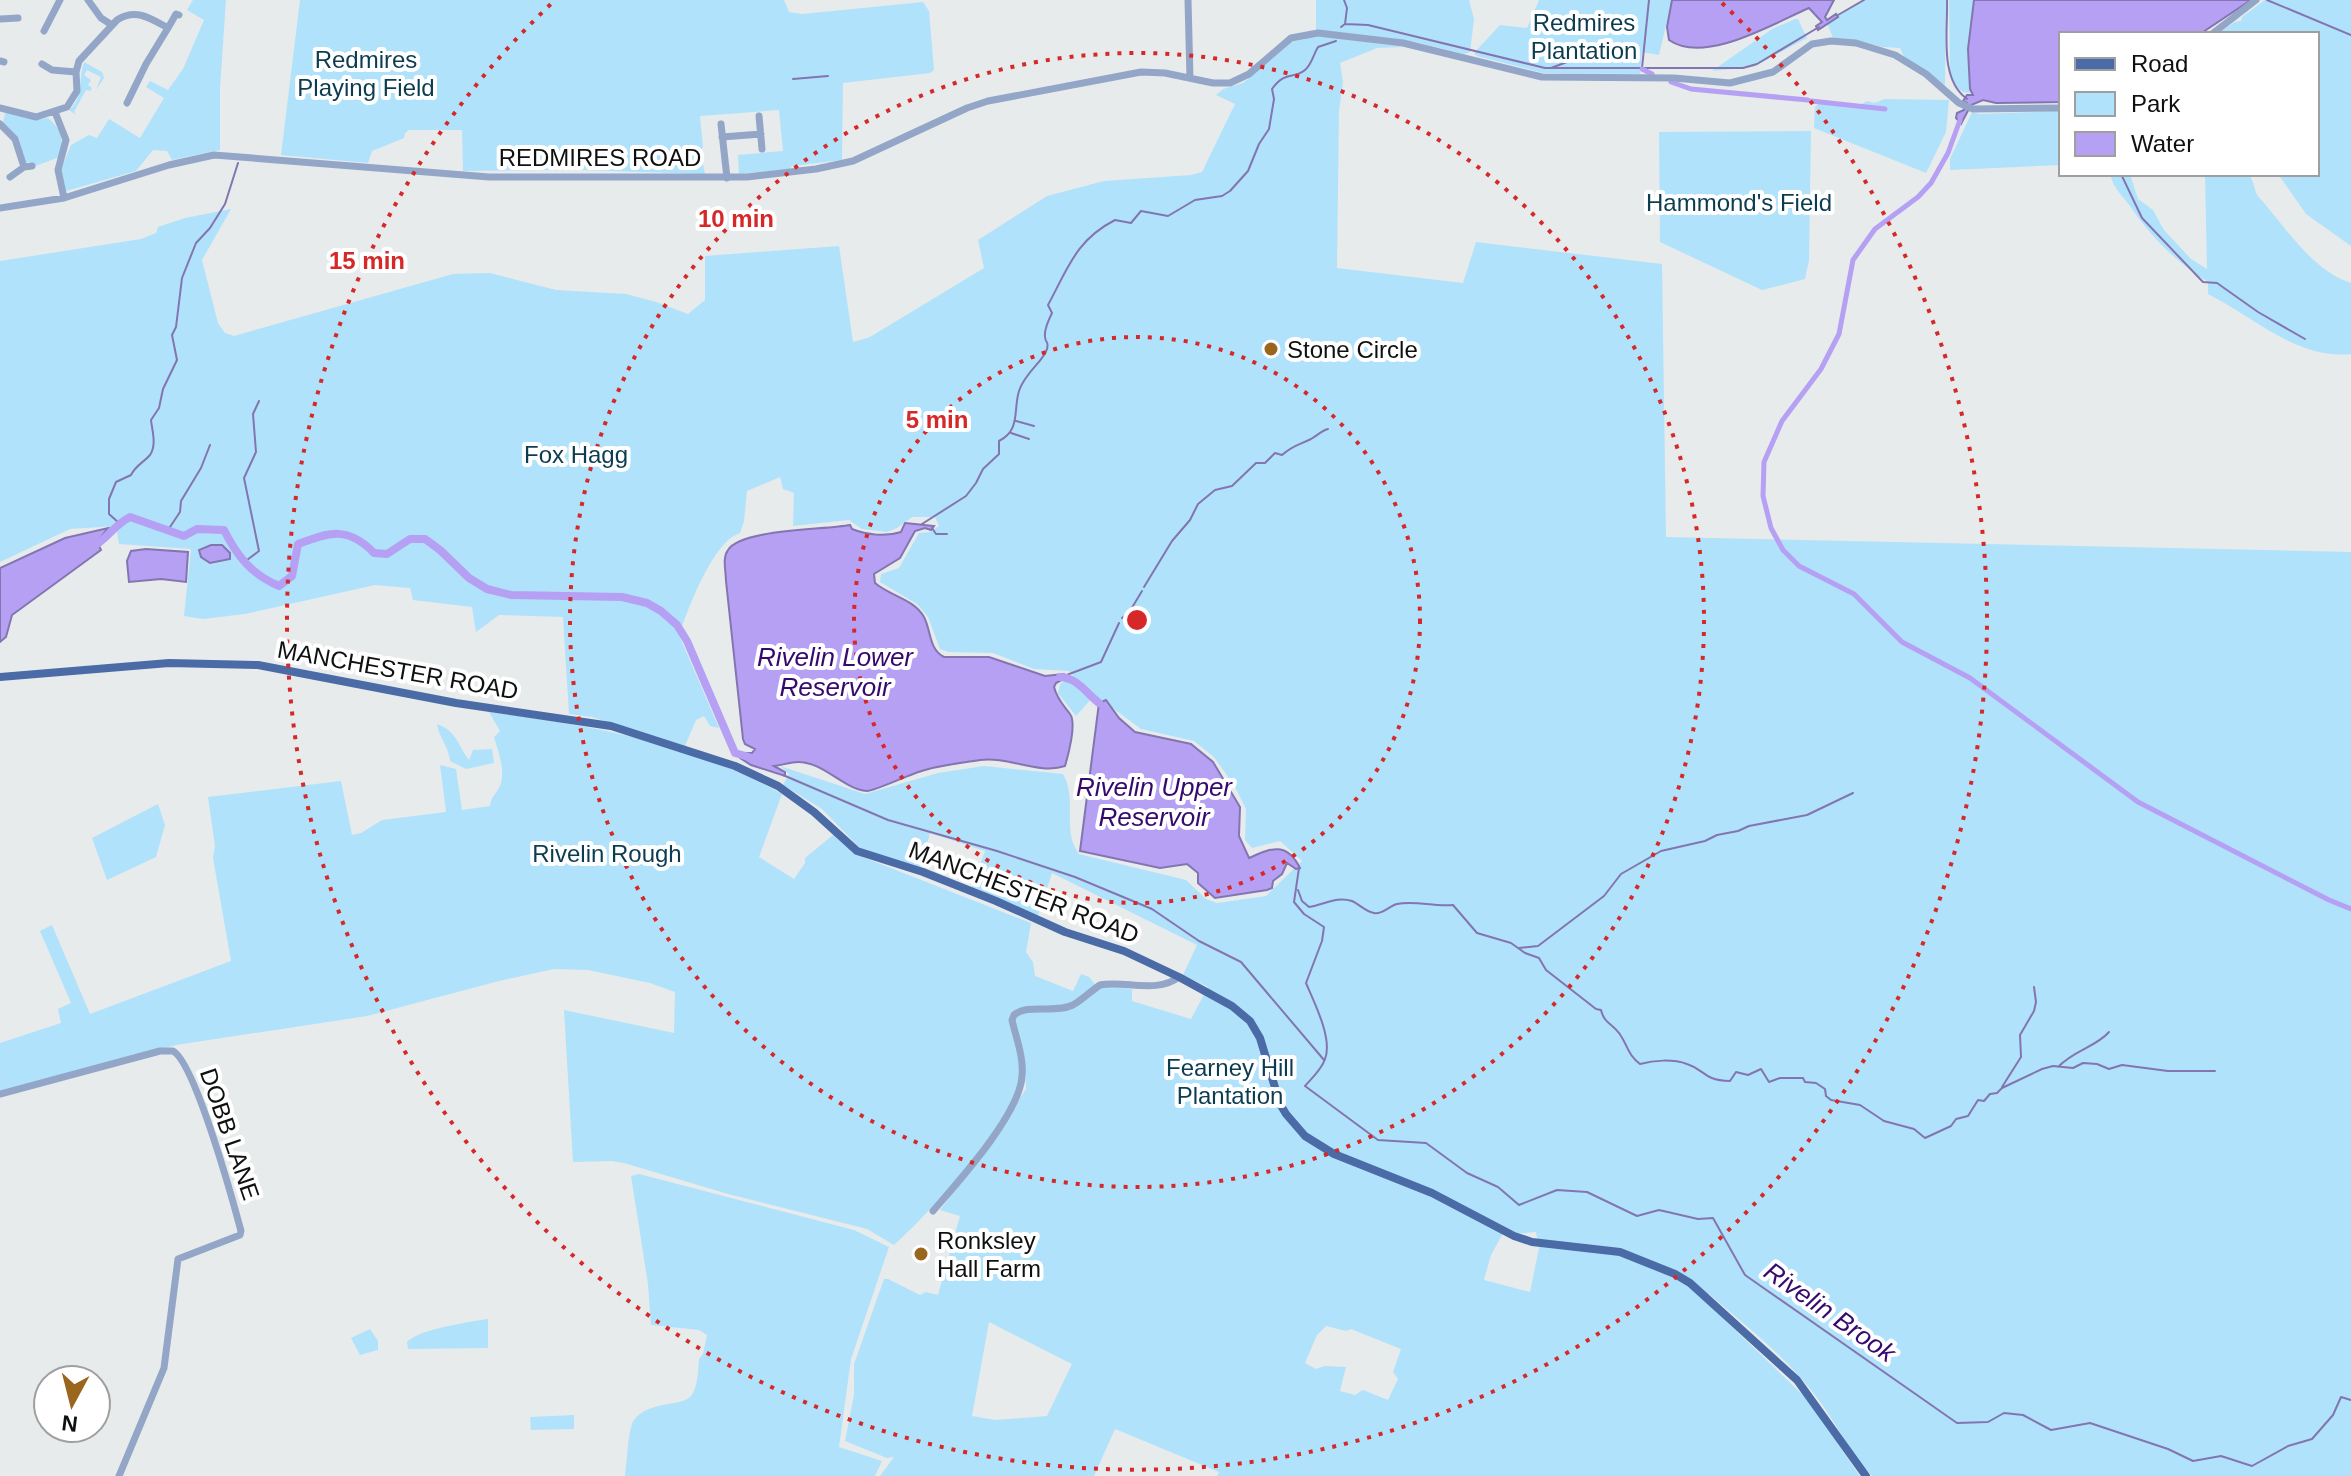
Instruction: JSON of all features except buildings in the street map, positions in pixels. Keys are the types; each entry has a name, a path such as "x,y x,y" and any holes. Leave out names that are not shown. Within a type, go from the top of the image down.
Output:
{"main road":[{"name":"MANCHESTER ROAD","path":"0,677 169,663 258,665 456,703 611,726 764,778 814,812 847,843 869,856 923,872 1060,930 1124,951 1232,1006 1250,1021 1264,1047 1280,1104 1294,1126 1334,1154 1432,1193 1514,1236 1533,1242 1620,1252 1675,1274 1697,1288 1797,1380 1866,1476"}],"street":[{"path":"44,31 60,0"},
{"path":"1188,0 1190,78"},
{"path":"2215,32 2256,0"},
{"path":"92,1 101,18 112,25"},
{"path":"1,111 14,110 36,117 67,107 75,98 76,72 82,56 123,16 139,13 168,28"},
{"path":"127,103 177,14"},
{"name":"REDMIRES ROAD","path":"0,208 64,198 169,165 223,155 489,177 587,175 727,178 803,171 853,161 988,101 1135,73 1159,72 1218,84 1235,82 1249,74 1286,41 1313,33 1403,43 1542,77 1663,78 1730,83 1777,70 1812,44 1838,41 1895,55 1973,109 2059,108"},
{"path":"42,64 52,70 76,72"},
{"path":"139,79 148,84"},
{"path":"55,112 66,140 58,170 64,198"},
{"path":"759,116 762,149"},
{"path":"0,124 15,139 28,167 10,177"},
{"path":"721,124 727,178"},
{"path":"722,137 761,134"},
{"path":"933,1211 1003,1122 1017,1096 1022,1074 1012,1020 1014,1015 1026,1009 1053,1010 1074,1005 1100,985 1136,986 1169,982 1179,977"},
{"name":"DOBB LANE","path":"0,1094 160,1051 173,1051 181,1057 214,1137 240,1235 178,1259 164,1368 119,1476"}],"green space":[{"path":"193,0 226,0 220,88 220,150 172,160 167,151 153,150 136,171 66,191 61,170 71,145 89,135 97,138 109,119 140,138 164,98 146,87 150,81 168,90 183,69 204,20 187,10"},
{"name":"Redmires Playing Field","path":"300,0 784,0 789,12 802,14 923,2 929,11 934,70 930,73 843,83 842,160 792,166 790,169 739,174 738,155 783,151 779,110 700,116 703,147 700,151 705,174 580,170 463,171 462,130 409,130 404,138 372,151 368,163 281,155"},
{"name":"Redmires Plantation","path":"1316,0 1469,0 1474,19 1470,52 1464,54 1415,42 1316,30"},
{"name":"Redmires Plantation","path":"1539,0 1672,0 1659,55 1642,52 1640,74 1543,73 1474,53 1500,25 1527,28"},
{"path":"1864,0 1946,0 1945,86 1904,57 1900,48 1833,38 1827,23"},
{"path":"1949,0 1974,0 1968,49 1970,93 1956,87 1950,73"},
{"path":"2265,0 2351,0 2351,246 2306,214 2279,176 2319,176 2319,32 2220,32 2241,21"},
{"path":"1798,19 1807,38 1753,67 1712,71 1772,29"},
{"path":"1320,36 1404,47 1377,48 1340,63 1343,82 1339,111 1337,268 1463,283 1476,242 1662,264 1666,537 2351,552 2351,1476 1872,1476 1794,1370 1709,1294 1704,1300 1807,1399 1860,1476 1217,1476 1219,1472 1115,1429 1094,1476 880,1476 894,1457 887,1458 845,1441 854,1395 854,1364 884,1279 920,1295 926,1292 938,1295 960,1216 940,1210 1026,1089 1024,1052 1019,1039 1013,1036 1021,1071 1005,1114 949,1189 894,1245 867,1229 728,1194 624,1163 573,1162 564,1010 674,1033 675,992 650,983 588,970 554,969 367,1016 176,1045 0,1093 0,1043 61,1023 58,1009 71,1003 40,931 52,925 90,1014 231,961 213,858 215,846 208,797 341,781 352,835 382,820 446,812 440,765 456,769 462,810 490,806 500,786 502,771 494,737 500,731 489,712 640,739 677,749 748,776 782,794 759,857 794,879 805,858 833,835 855,854 1031,923 1026,952 1033,962 1035,976 1073,991 1081,974 1089,977 1098,988 1132,989 1132,1001 1191,1019 1208,987 1183,975 1197,945 1052,873 1038,916 972,887 985,851 930,833 920,868 860,848 822,809 783,785 789,774 780,766 865,794 938,773 984,766 1063,774 1069,794 1071,835 1079,854 1186,880 1206,899 1217,903 1266,896 1302,861 1280,841 1252,848 1245,840 1246,809 1235,787 1214,757 1194,741 1141,729 1095,695 1076,716 1058,693 1060,684 1073,675 1069,671 1034,669 993,653 940,649 928,617 917,604 880,582 881,574 899,568 919,533 930,532 939,526 935,517 912,517 887,532 862,529 849,520 793,526 794,493 783,489 780,477 747,491 740,533 720,549 711,562 679,635 719,728 710,726 704,716 696,720 685,746 592,717 569,714 563,617 499,615 476,632 472,607 413,600 410,588 375,585 245,614 203,619 184,616 191,549 119,544 116,526 70,529 0,562 0,261 141,239 156,233 158,227 185,218 231,209 202,260 218,323 225,333 234,336 453,274 490,273 556,290 626,294 688,314 705,300 705,256 839,246 853,342 870,337 984,268 978,240 1047,196 1104,181 1202,172 1235,104 1216,95 1223,89 1243,83 1290,42","holes":["1536,1232 1539,1248 1530,1292 1484,1280 1491,1255 1502,1235","989,1322 1072,1364 1047,1416 995,1420 972,1416","1326,1326 1346,1331 1351,1329 1401,1349 1393,1372 1398,1379 1388,1400 1363,1390 1355,1395 1340,1391 1346,1367 1316,1369 1305,1363 1317,1335"]},
{"path":"84,62 102,72 104,78 96,90 101,77 87,70 84,75 91,80 88,85 92,88 86,90 74,112 76,115 69,110 79,94"},
{"path":"1885,99 1949,100 1946,132 1926,173 1814,128 1815,107 1820,103 1857,107 1867,101 1874,103"},
{"path":"2059,111 2059,165 1950,170 1950,159 1972,112"},
{"path":"5,113 32,119 48,118 61,135 62,156 33,167 30,162 25,162 19,139 3,124"},
{"name":"Hammond's Field","path":"1811,131 1809,260 1805,279 1762,290 1660,242 1659,132"},
{"path":"2111,176 2131,176 2138,199 2153,210 2164,230 2191,259 2207,269 2205,176 2250,176 2258,196 2311,258 2351,283 2351,354 2331,354 2294,343 2208,294 2208,282 2155,238"},
{"path":"437,724 453,735 469,760 473,750 492,749 494,763 466,769 450,761"},
{"path":"158,804 165,825 156,857 107,880 92,838"},
{"path":"639,1174 854,1230 889,1247 851,1359 839,1447 882,1461 875,1476 625,1476 634,1420 648,1409 681,1402 691,1396 707,1335 699,1330 651,1325 648,1284 631,1176"},
{"path":"488,1319 488,1348 408,1349 407,1342 422,1333"},
{"path":"370,1329 378,1341 378,1350 360,1355 351,1338"},
{"path":"574,1415 574,1429 531,1430 530,1417"}],"water":[{"path":"1672,0 1834,0 1825,17 1827,20 1836,14 1838,17 1818,30 1816,26 1822,22 1809,8 1739,39 1701,48 1669,40 1667,27"},
{"path":"1974,0 2251,0 2203,32 2059,32 2059,102 1996,103 1983,100 1971,105 1961,124 1956,118 1957,113 1964,110 1967,103 1963,101 1967,95 1973,95 1968,49"},
{"name":"Rivelin Lower Reservoir","path":"905,523 934,526 931,530 915,531 900,558 874,574 875,583 920,611 933,645 944,657 989,657 1045,676 1064,674 1067,677 1054,687 1073,725 1065,766 1045,768 980,760 925,770 867,791 850,786 807,763 774,766 785,772 785,776 751,765 740,758 740,753 752,753 755,749 745,744 743,739 726,581 728,550 736,543 765,534 850,525 852,529 864,533 889,534 901,532"},
{"path":"108,528 97,542 101,550 12,615 6,637 0,642 0,568 65,538"},
{"path":"222,545 230,553 230,559 210,563 201,557 199,550"},
{"path":"131,551 188,552 186,582 161,579 129,582 127,561"},
{"name":"Rivelin Upper Reservoir","path":"1106,700 1119,718 1135,732 1191,744 1213,762 1240,807 1239,836 1249,858 1271,850 1283,850 1295,859 1300,868 1287,863 1282,874 1273,881 1272,888 1267,890 1215,898 1198,883 1198,873 1187,864 1160,868 1080,851 1099,703"}],"waterway":[{"path":"1341,27 1345,24 1347,8 1344,0"},
{"path":"1642,68 1649,0"},
{"path":"1838,15 1864,0"},
{"path":"1947,0 1949,67 1952,80 1967,99"},
{"path":"2267,0 2351,35"},
{"path":"1345,24 1368,25 1545,68 1743,68 1757,64 1819,27"},
{"path":"922,524 966,496 983,469 999,454 999,441 1011,431 1015,419 1022,384 1047,349 1045,331 1052,313 1048,305 1082,246 1115,220 1131,223 1141,211 1168,216 1195,200 1222,196 1230,191 1248,171 1269,129 1274,99 1272,89 1281,79 1305,70 1318,47 1336,41"},
{"path":"1551,68 1599,50 1614,49"},
{"path":"1642,69 1652,74"},
{"path":"793,79 828,76"},
{"path":"1671,82 1691,89 1808,100"},
{"path":"1811,101 1885,109"},
{"path":"1960,120 1948,153 1931,183 1918,197 1875,229 1853,260 1839,334 1821,369 1782,421 1764,462 1763,496 1771,528 1783,550 1799,566 1854,594 1902,642 1970,678 2138,802 2351,909"},
{"path":"119,523 109,514 109,499 116,482 131,475 152,451 154,438 151,420 159,408 163,389 177,360 172,335 176,327 182,278 196,243 225,204 238,163"},
{"path":"2122,176 2142,218 2203,282 2217,283 2258,312 2305,339"},
{"path":"243,563 259,551 244,478 256,452 253,414 259,401"},
{"path":"1016,421 1034,426"},
{"path":"1144,587 1198,504 1215,490 1232,486 1256,463 1265,463 1275,453 1282,455 1328,429"},
{"path":"1011,433 1029,439"},
{"path":"168,530 180,512 181,501 201,468 210,445"},
{"path":"89,549 130,517 184,536 197,529 224,530 246,563 260,576 279,586 292,576 298,544 309,540 329,534 347,535 365,544 374,553 387,554 410,539 425,539 469,578 487,589 511,595 622,597 647,603 677,625 687,641 735,753 749,757"},
{"path":"932,528 936,534 947,534"},
{"path":"1122,618 1142,591"},
{"path":"1064,676 1101,662 1119,623"},
{"path":"1060,677 1077,683 1099,703"},
{"path":"783,775 888,820 1075,877 1152,909 1199,941 1241,962 1324,1060"},
{"path":"1519,948 1538,946 1604,896 1621,874 1661,851 1705,841 1749,826 1807,815 1853,793"},
{"name":"Rivelin Brook","path":"1299,868 1294,902 1304,914 1324,927 1306,983 1322,1021 1327,1051 1322,1066 1305,1086 1378,1140 1426,1143 1467,1173 1498,1187 1519,1205 1557,1190 1587,1192 1637,1216 1659,1210 1698,1219 1713,1218 1745,1275 1957,1423 1988,1422 2004,1413 2023,1415 2051,1430 2090,1423 2168,1449 2193,1461 2221,1456 2252,1466 2288,1446 2312,1439 2333,1415 2341,1397 2351,1400"},
{"path":"1298,890 1302,901 1309,907 1346,900 1377,913 1404,903 1453,905 1477,933 1511,943 1539,958 1546,970 1601,1010 1640,1064 1682,1062 1709,1077 1730,1081 1736,1072 1748,1075 1761,1069 1769,1082 1780,1078 1803,1078 1805,1082 1816,1083 1825,1089 1826,1096 1831,1100 1860,1105 1884,1121 1914,1129 1925,1138 1951,1126 1956,1119 1968,1116 1978,1100 1984,1101 1990,1094 2053,1066 2073,1068 2083,1063 2109,1069 2122,1065 2168,1071 2215,1071"},
{"path":"2002,1087 2021,1057 2020,1035 2034,1011 2034,987"},
{"path":"2058,1067 2109,1032"}],"place":[{"name":"Stone Circle","path":"1271,349"},
{"name":"Ronksley Hall Farm","path":"921,1254"}],"park label":[{"name":"Fox Hagg","path":"576,454"},
{"name":"Rivelin Rough","path":"607,853"},
{"name":"Fearney Hill Plantation","path":"1230,1081"}]}
